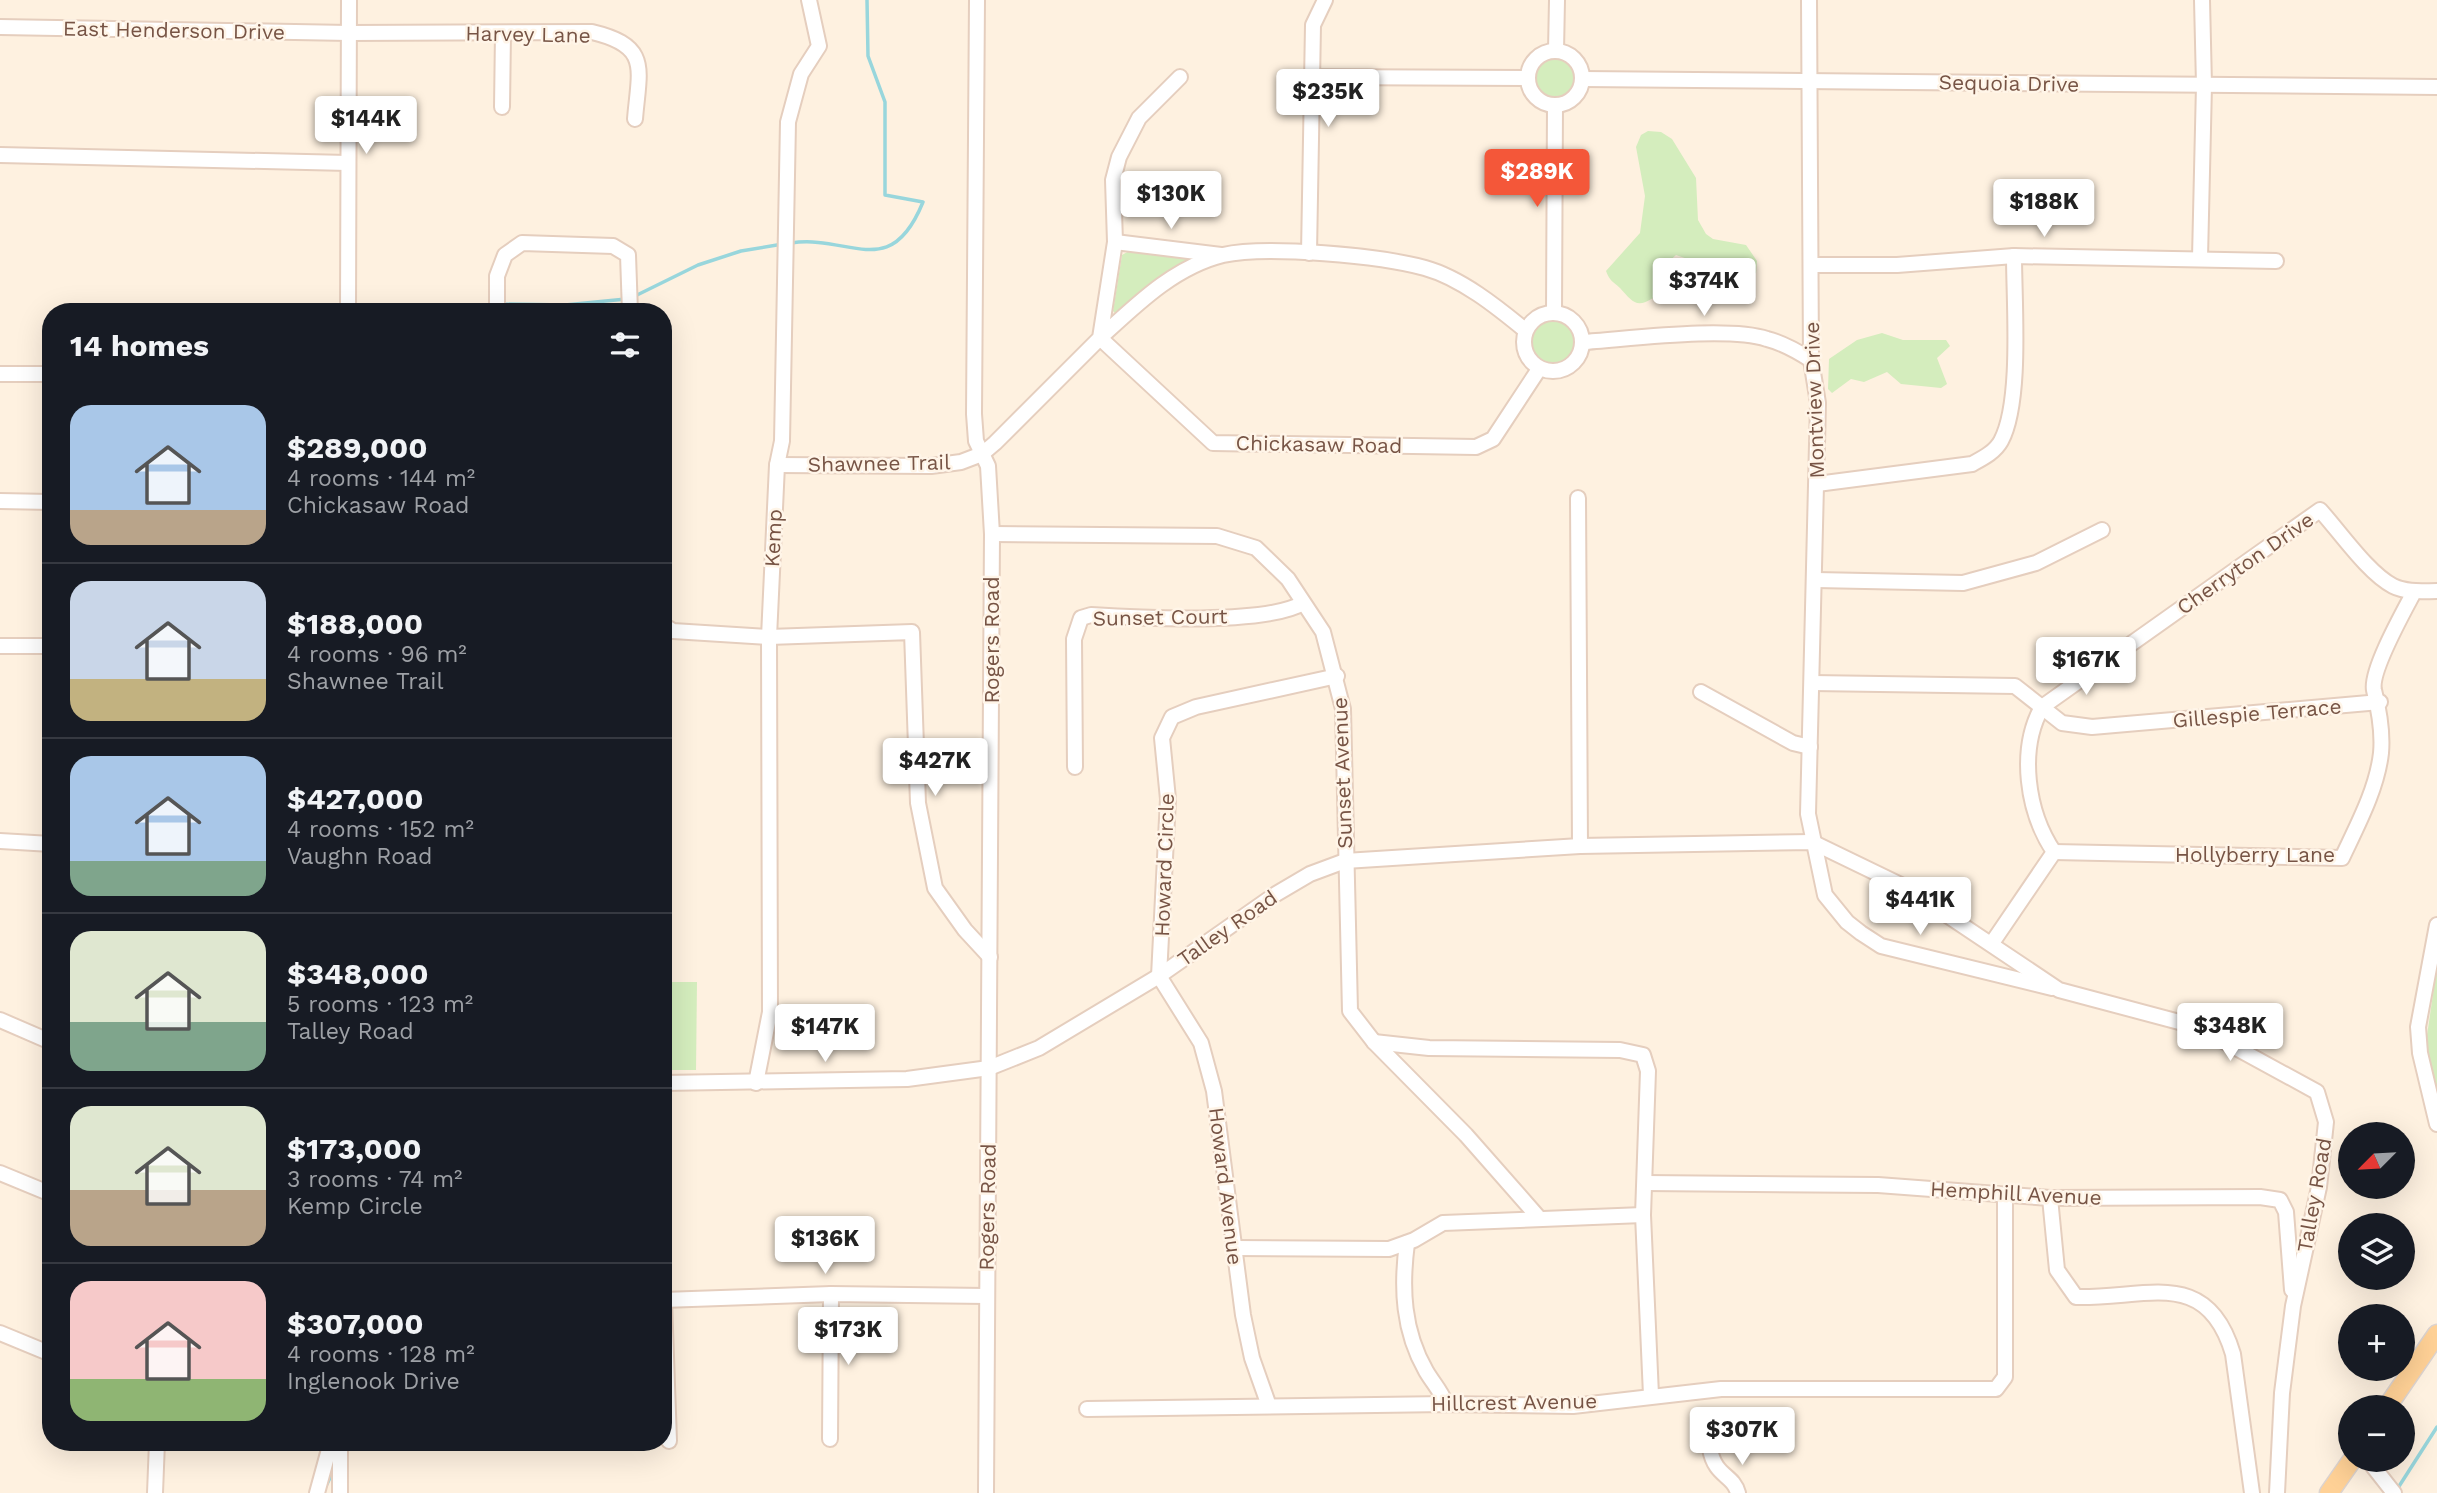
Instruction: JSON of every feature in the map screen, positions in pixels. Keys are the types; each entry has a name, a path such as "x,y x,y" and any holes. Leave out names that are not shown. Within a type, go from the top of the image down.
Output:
{"main road":[{"path":"2395,1395 2437,1334"},
{"path":"2329,1493 2344,1472"}],"street":[{"path":"348,303 349,0"},
{"name":"Kemp","path":"756,1083 769,1012 769,638 777,465 782,440 788,122 801,74 818,46 809,0"},
{"name":"Rogers Road","path":"977,0 974,414 976,440 988,466 992,534 986,1493"},
{"path":"1309,253 1313,25 1325,0"},
{"path":"1556,51 1557,0"},
{"name":"Montview Drive","path":"1810,0 1807,81 1812,265 1811,360 1818,403 1816,580 1808,814 1812,842"},
{"path":"2200,258 2204,85 2202,0"},
{"name":"East Henderson Drive","path":"0,27 349,33"},
{"name":"Harvey Lane","path":"349,33 592,32 627,44 637,59 639,72 635,119"},
{"path":"502,107 503,33"},
{"path":"1556,51 1568,54 1579,66 1582,79 1579,91 1571,100 1555,106 1540,101 1531,92 1527,78 1531,64 1543,53 1556,51"},
{"path":"1100,338 1115,242 1113,180 1119,157 1139,118 1180,77"},
{"path":"1311,77 1527,78"},
{"name":"Sequoia Drive","path":"1582,79 2437,87"},
{"path":"1554,313 1555,106"},
{"path":"0,155 348,163"},
{"name":"Shawnee Trail","path":"1115,242 1223,255 1309,253 1427,269 1472,292 1525,330"},
{"path":"497,303 497,276 505,255 522,243 613,246 628,255 630,303"},
{"name":"Shawnee Trail","path":"777,465 930,466 961,462 982,454 1147,295 1180,273 1223,255"},
{"path":"1816,484 1972,464 1992,452 2009,422 2014,257"},
{"path":"1812,265 1897,265 2014,257 2276,261"},
{"path":"1554,313 1574,322 1583,342 1575,362 1564,370 1553,372 1539,369 1524,350 1525,330 1534,320 1554,313"},
{"path":"1583,342 1725,334 1758,337 1791,347 1811,360"},
{"name":"Chickasaw Road","path":"1100,338 1213,443 1476,447 1493,439 1539,369"},
{"path":"0,374 42,374"},
{"path":"1578,498 1580,846"},
{"path":"0,501 42,502"},
{"name":"Cherryton Drive","path":"2042,706 2320,510 2372,568 2393,586 2414,592"},
{"path":"1816,580 1963,583 2036,563 2102,530"},
{"name":"Sunset Avenue","path":"992,534 1217,536 1256,548 1288,579 1323,632 1337,676 1346,758 1345,862 1350,1011 1374,1042 1466,1135 1539,1218"},
{"path":"2414,592 2437,591"},
{"name":"Hollyberry Lane","path":"2054,852 2342,858 2366,804 2381,754 2380,702 2374,689 2376,679 2387,645 2414,592"},
{"name":"Sunset Court","path":"1075,767 1074,639 1081,618 1091,615 1222,617 1296,607 1303,603"},
{"path":"672,630 769,638 912,632 918,803 935,888 965,930 990,957"},
{"path":"0,646 42,646"},
{"name":"Howard Circle","path":"1159,976 1168,799 1162,738 1172,717 1196,707 1337,676"},
{"name":"Gillespie Terrace","path":"1812,683 2015,686 2062,723 2092,727 2380,702"},
{"path":"1701,692 1793,743 1810,747"},
{"path":"1992,943 2054,852 2041,833 2028,779 2034,722 2042,706"},
{"path":"0,841 42,843"},
{"name":"Talley Road","path":"1812,842 1825,895 1847,922 1881,946 2198,1027 2317,1092 2326,1122 2319,1187 2293,1306 2282,1393 2277,1493"},
{"name":"Talley Road","path":"672,1083 907,1079 989,1068 1039,1048 1159,976 1276,894 1310,874 1345,862 1580,846 1812,842 1905,887 2059,990"},
{"path":"2437,925 2418,1027 2420,1053 2437,1124"},
{"name":"Howard Avenue","path":"1159,976 1201,1043 1214,1091 1234,1248 1252,1358 1269,1406"},
{"path":"0,1020 42,1038"},
{"path":"1374,1042 1429,1048 1620,1050 1643,1055 1648,1071 1643,1216 1651,1395"},
{"path":"0,1173 42,1190"},
{"name":"Hemphill Avenue","path":"1645,1184 1878,1185 2050,1198 2246,1197 2280,1200 2286,1213 2293,1306"},
{"name":"Hillcrest Avenue","path":"1087,1409 1446,1404 1573,1406 1721,1389 1996,1389 2005,1377 2005,1196"},
{"path":"2050,1198 2057,1270 2076,1297 2111,1298 2168,1292 2197,1298 2227,1332 2234,1354 2252,1493"},
{"path":"1234,1248 1389,1249 1407,1243 1443,1223 1643,1216"},
{"path":"1407,1243 1403,1292 1407,1325 1426,1372 1446,1404"},
{"path":"672,1300 831,1294 986,1296"},
{"path":"830,1439 831,1294"},
{"path":"0,1333 42,1350"},
{"path":"1710,1449 1715,1468 1733,1482 1738,1493"},
{"path":"155,1493 157,1451"},
{"path":"317,1493 329,1451"},
{"path":"340,1451 340,1493"},
{"path":"2378,1472 2393,1491"}],"green space":[{"path":"1556,57 1571,63 1577,78 1571,93 1556,99 1541,93 1535,78 1541,63"},
{"path":"1648,131 1661,132 1672,139 1696,178 1698,220 1706,234 1713,239 1746,245 1757,261 1756,273 1740,279 1721,265 1702,264 1676,255 1666,264 1653,298 1642,303 1631,300 1610,279 1606,271 1640,233 1645,196 1636,147 1641,135"},
{"path":"1131,250 1193,256 1193,260 1171,270 1116,314 1113,311 1122,255"},
{"path":"1554,320 1570,326 1576,342 1570,358 1554,364 1538,358 1532,342 1538,326"},
{"path":"1882,333 1903,340 1946,340 1950,346 1937,358 1947,384 1941,388 1901,384 1887,372 1864,382 1851,379 1832,393 1828,389 1829,359 1857,340"},
{"path":"2437,967 2437,1099 2425,1049"},
{"path":"672,982 697,982 696,1070 672,1070"}],"waterway":[{"path":"791,243 812,242 867,249 882,248 897,241 910,227 923,202 885,195 885,102 868,56 867,0"},
{"path":"633,297 698,265 741,251 783,244"},
{"path":"585,303 626,299"},
{"path":"2396,1491 2437,1427"},
{"path":"325,1488 334,1470"}]}
